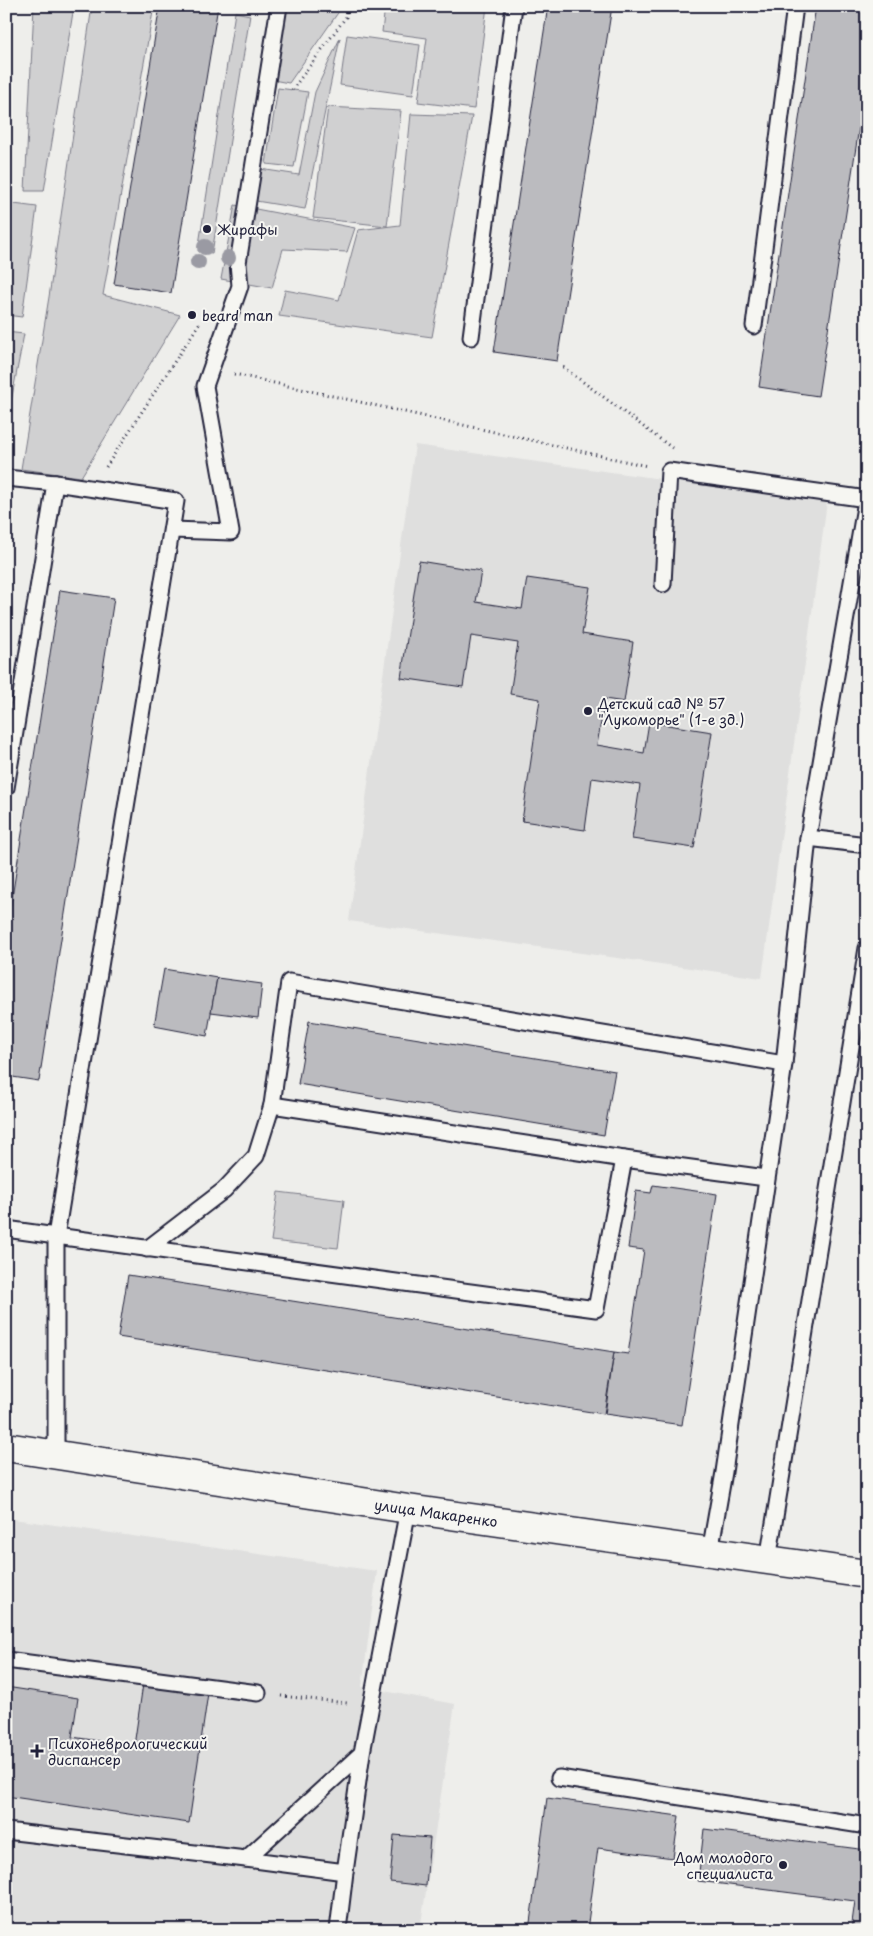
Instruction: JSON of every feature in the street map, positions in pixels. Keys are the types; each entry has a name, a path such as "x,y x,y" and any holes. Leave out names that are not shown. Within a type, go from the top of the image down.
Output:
{"street":[{"name":"улица Макаренко","path":"6,1447 56,1453 408,1509 867,1574"}],"lane":[{"path":"172,530 231,532 205,386 240,286 238,262 279,6"},
{"path":"471,337 514,6"},
{"path":"754,326 795,6"},
{"path":"663,584 669,471 867,497 808,838 784,1064 724,1472 710,1552"},
{"path":"6,478 92,488 176,501 56,1236 56,1453"},
{"path":"6,788 55,483"},
{"path":"808,838 867,845"},
{"path":"768,1560 867,948"},
{"path":"147,1248 224,1190 256,1156 272,1105 289,982 784,1064"},
{"path":"272,1105 624,1159 766,1178"},
{"path":"6,1229 596,1309 624,1159"},
{"path":"338,1930 344,1872 362,1753 408,1509"},
{"path":"6,1660 258,1693"},
{"path":"246,1859 362,1753"},
{"path":"559,1778 867,1826"},
{"path":"6,1831 344,1872"}],"path":[{"path":"292,90 346,17 348,6"},
{"path":"92,488 206,313"},
{"path":"563,367 673,448"},
{"path":"211,368 669,471"},
{"path":"258,1693 372,1706"}],"shaded area":[{"path":"34,6 74,6 44,191 25,191"},
{"path":"92,6 154,6 103,295 180,315 81,477 21,469 49,297"},
{"path":"284,6 342,7 289,83 273,80"},
{"path":"385,6 487,6 474,109 418,102 427,38 382,32"},
{"path":"235,12 250,15 212,253 198,251"},
{"path":"347,35 420,45 413,95 340,85"},
{"path":"340,38 305,209 256,201 260,169 299,175 315,92"},
{"path":"278,88 308,92 294,167 266,164"},
{"path":"328,107 401,111 387,226 313,218"},
{"path":"411,114 472,116 432,337 279,316 285,290 339,300 358,230 400,225"},
{"path":"6,203 37,207 22,317 6,315"},
{"path":"235,205 355,228 347,252 283,249 272,288 221,279"},
{"path":"6,332 24,334 9,412 6,411"},
{"name":"Детский сад № 57 \"Лукоморье\" (1-е зд.)","path":"415,445 827,502 762,978 349,921"},
{"path":"278,1192 344,1200 338,1248 271,1241"},
{"path":"6,1518 377,1571 362,1687 455,1704 420,1930 6,1930"}],"building":[{"path":"160,6 218,6 171,293 114,284"},
{"path":"548,6 612,6 557,361 494,352"},
{"path":"816,6 867,6 867,75 818,396 759,387"},
{"path":"419,561 481,571 476,602 522,609 527,578 590,587 582,634 633,642 624,702 605,699 597,745 644,753 649,722 712,732 694,848 632,839 640,785 592,778 585,830 522,821 540,699 510,694 518,643 471,636 463,687 401,678"},
{"path":"60,590 114,598 39,1081 6,1076 6,936"},
{"path":"164,969 217,978 207,1036 154,1026"},
{"path":"217,978 262,984 258,1018 211,1012"},
{"path":"309,1021 615,1071 604,1135 298,1084"},
{"path":"867,1176 867,1233 860,1233"},
{"path":"653,1185 717,1194 682,1425 605,1414 614,1352 628,1354 644,1250 628,1248 636,1191 651,1193"},
{"path":"128,1275 614,1352 604,1414 118,1337"},
{"path":"143,1684 208,1693 189,1823 6,1796 6,1687 78,1698 72,1737 134,1746"},
{"path":"547,1798 679,1816 673,1858 598,1848 587,1930 529,1930"},
{"name":"Дом молодого специалиста","path":"704,1829 867,1850 867,1930 851,1930 855,1901 698,1881"},
{"path":"394,1835 430,1838 426,1886 390,1882"}],"place":[{"name":"Жирафы","path":"207,229"},
{"name":"beard man","path":"192,315"},
{"name":"Детский сад № 57 \"Лукоморье\" (1-е зд.)","path":"588,711"},
{"name":"Психоневрологический диспансер","path":"37,1751"},
{"name":"Дом молодого специалиста","path":"783,1865"}]}
